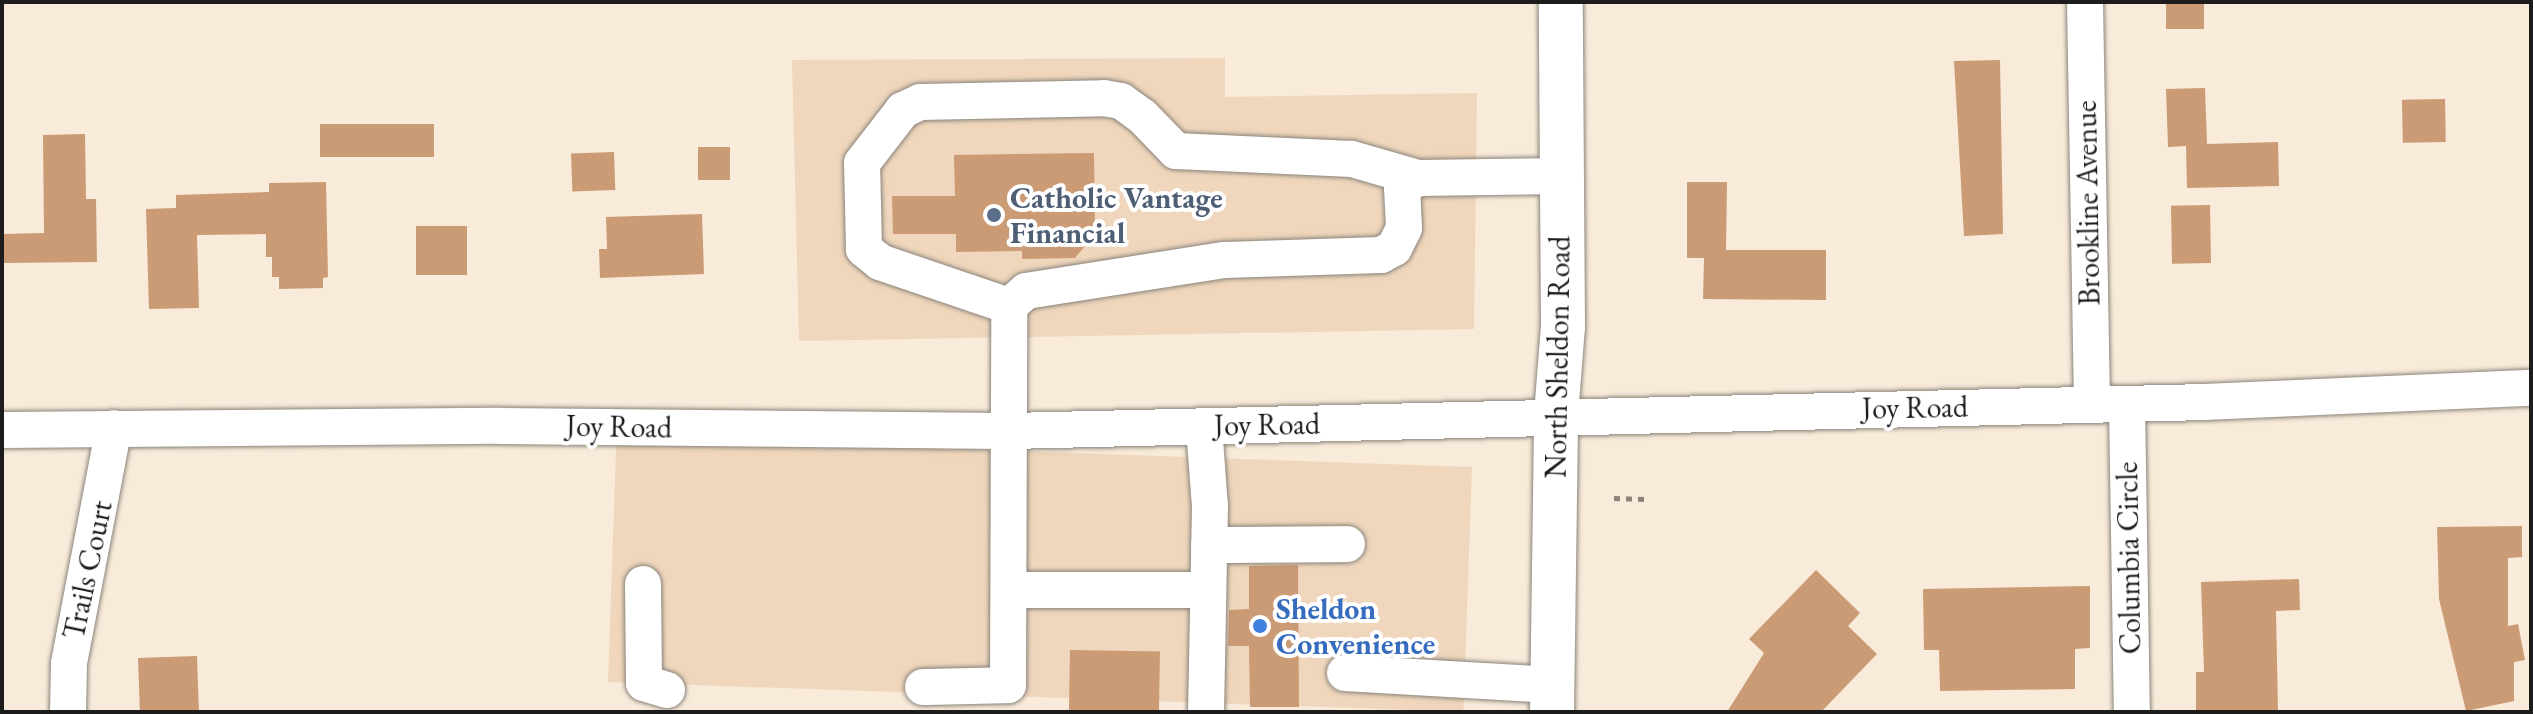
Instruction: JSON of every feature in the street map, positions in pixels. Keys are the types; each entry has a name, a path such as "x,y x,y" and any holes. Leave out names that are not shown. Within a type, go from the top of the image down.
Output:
{"main road":[{"name":"North Sheldon Road","path":"1552,699 1556,415 1563,327 1561,2"}],"street":[{"name":"Brookline Avenue","path":"2085,2 2109,404"},
{"path":"1009,306 880,262 864,249 862,163 903,110 920,102 1104,98 1142,116 1176,151 1352,159 1418,178 1561,176"},
{"path":"923,687 1008,699 1009,306 1026,291 1225,260 1381,255 1394,248 1404,228 1402,187 1418,178"},
{"name":"Joy Road","path":"2,430 1011,431 1556,415 2109,404 2531,388"},
{"name":"Columbia Circle","path":"2109,404 2132,712"},
{"path":"1204,427 1209,545 1206,712"},
{"name":"Trails Court","path":"68,712 73,637 96,546 114,428"},
{"path":"1209,545 1347,544"},
{"path":"643,584 644,683 667,690"},
{"path":"1010,590 1208,590"},
{"path":"1345,673 1552,699"}],"path":[{"path":"1614,498 1646,499"}],"shaded area":[{"path":"1225,58 1225,97 1477,93 1474,329 799,341 792,60"},
{"path":"617,437 1472,467 1463,712 608,682"}],"building":[{"path":"2166,2 2204,2 2204,29 2166,29"},
{"path":"2000,60 2003,234 1964,236 1954,61"},
{"path":"2205,88 2207,144 2278,142 2279,186 2187,188 2186,146 2168,147 2166,89"},
{"path":"2445,99 2446,142 2403,143 2402,100"},
{"path":"320,124 434,124 434,157 320,157"},
{"path":"85,134 86,199 96,199 97,262 2,263 2,234 44,233 43,135"},
{"path":"698,147 730,147 730,180 698,180"},
{"path":"614,152 615,190 572,191 571,154"},
{"name":"Catholic Vantage Financial","path":"1094,153 1095,234 1075,258 1022,259 1022,251 956,252 956,234 893,234 892,196 955,196 954,155"},
{"path":"326,182 328,277 323,278 323,288 279,289 279,277 272,277 272,257 266,257 266,234 197,235 199,308 149,309 146,209 176,208 176,195 269,192 269,183"},
{"path":"1687,182 1727,182 1726,250 1826,250 1826,300 1703,299 1704,258 1687,258"},
{"path":"2210,205 2211,263 2172,264 2171,206"},
{"path":"702,214 704,274 600,278 599,249 607,249 606,217"},
{"path":"416,226 467,226 467,275 416,275"},
{"path":"2522,526 2522,557 2508,558 2508,626 2518,624 2525,660 2514,662 2514,701 2466,711 2439,599 2437,527"},
{"path":"1298,565 1299,707 1250,707 1249,646 1228,646 1229,610 1249,609 1249,566"},
{"path":"1816,570 1860,613 1848,626 1877,654 1821,712 1727,712 1764,653 1749,639"},
{"path":"2299,579 2300,610 2276,611 2278,712 2196,712 2196,672 2204,672 2201,582"},
{"path":"2090,586 2090,648 2075,649 2075,689 1940,691 1939,650 1924,650 1923,589"},
{"path":"1070,650 1160,652 1159,712 1069,712"},
{"path":"197,656 199,712 140,712 138,658"}],"place":[{"name":"Catholic Vantage Financial","path":"994,215"},
{"name":"Sheldon Convenience","path":"1260,626"}]}
